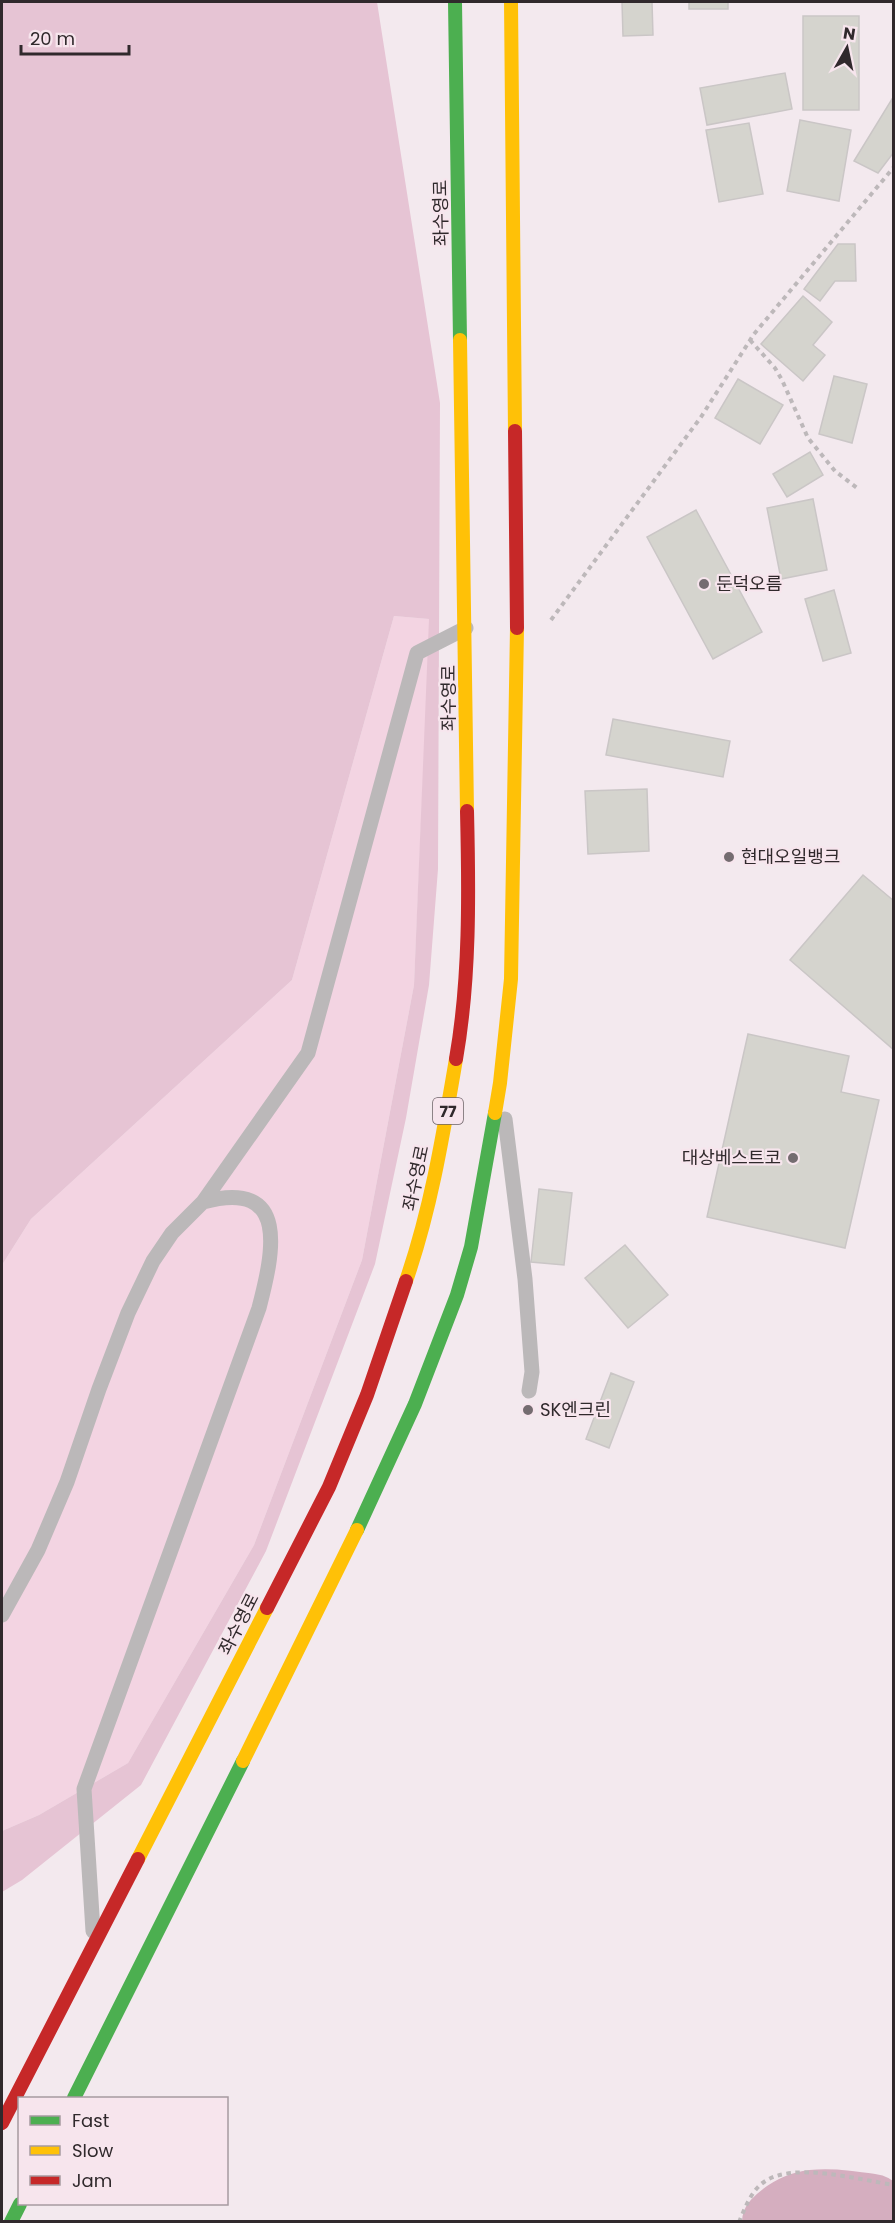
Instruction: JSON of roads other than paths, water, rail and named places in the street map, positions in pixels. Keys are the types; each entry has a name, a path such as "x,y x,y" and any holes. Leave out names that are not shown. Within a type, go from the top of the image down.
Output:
{"main road":[{"name":"좌수영로","path":"2,2123 329,1487 367,1395 420,1242 433,1189 461,1029 468,855 455,2"},
{"path":"75,2097 158,1934 363,1517 415,1404 457,1295 471,1247 500,1083 511,979 517,666 511,2"},
{"path":"11,2222 20,2205"}],"lane":[{"path":"2,1615 42,1540 67,1482 99,1389 136,1294 162,1245 202,1202 308,1053 417,653 466,628"},
{"path":"500,1083 525,1279 532,1372 529,1391"},
{"path":"94,1945 84,1789 259,1308 271,1255 272,1240 269,1223 256,1204 238,1197 202,1202"}],"waterway":[{"path":"774,2222 796,2206 820,2201 873,2206"},
{"path":"873,2206 894,2207"}],"place":[{"name":"둔덕오름","path":"704,584"},
{"name":"현대오일뱅크","path":"729,857"},
{"name":"대상베스트코","path":"793,1158"},
{"name":"SK엔크린","path":"528,1410"}]}
